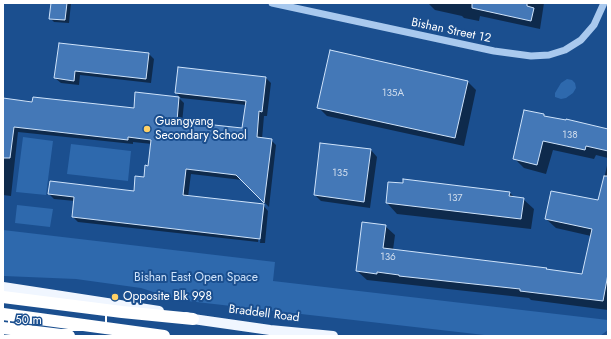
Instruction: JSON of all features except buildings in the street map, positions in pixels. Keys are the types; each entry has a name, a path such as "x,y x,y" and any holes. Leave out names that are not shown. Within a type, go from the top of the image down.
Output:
{"highway":[{"path":"3,297 122,312 193,319"},
{"path":"3,314 164,336"},
{"path":"3,328 69,336"}],"main road":[{"name":"Braddell Road","path":"3,287 150,309 178,314 193,319 270,330 333,336"}],"street":[{"name":"Bishan Street 12","path":"272,3 494,52 531,56 549,55 565,50 581,40 594,25 604,3"}],"green space":[{"path":"567,79 572,80 575,83 576,88 573,93 566,98 561,99 555,97 555,93 561,83"},
{"path":"23,137 53,141 46,195 16,192"},
{"path":"71,144 131,151 128,181 67,174"},
{"path":"17,205 53,209 50,227 15,223"},
{"name":"Bishan East Open Space","path":"3,230 275,262 273,281 608,320 608,330 600,336 493,336 179,300 141,288 76,279 3,276"}],"place":[{"name":"Guangyang Secondary School","path":"147,129"},
{"name":"Opposite Blk 998","path":"115,297"}]}
